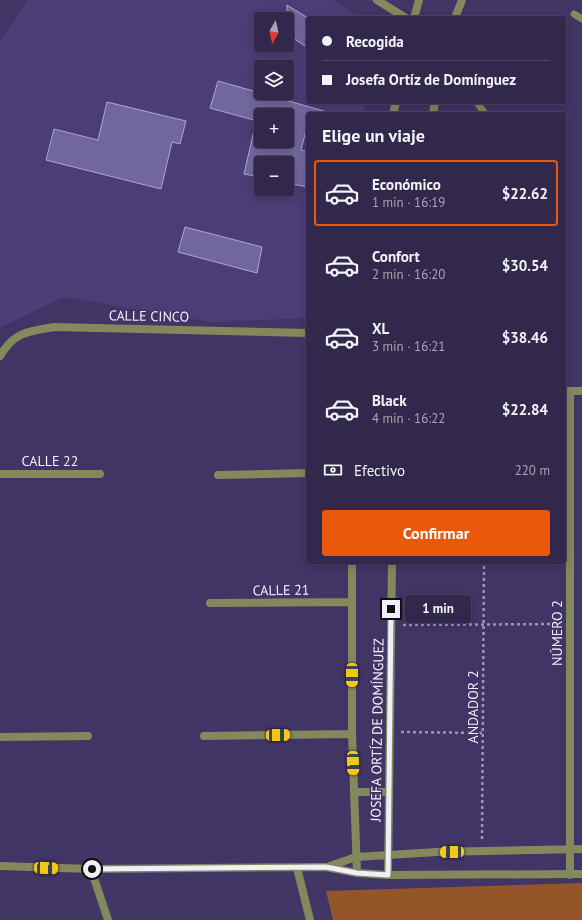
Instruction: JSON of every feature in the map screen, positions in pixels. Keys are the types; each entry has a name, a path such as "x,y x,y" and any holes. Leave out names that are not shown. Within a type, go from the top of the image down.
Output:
{"street":[{"path":"378,0 403,16"},
{"path":"415,16 419,0"},
{"path":"456,16 462,0"},
{"name":"CALLE CINCO","path":"1,351 15,337 32,331 54,327 306,333"},
{"path":"567,391 582,391"},
{"name":"NÚMERO 2","path":"567,391 570,624 570,875"},
{"path":"218,475 306,473"},
{"name":"CALLE 22","path":"0,474 100,474"},
{"name":"JOSEFA ORTÍZ DE DOMÍNGUEZ","path":"352,564 352,734 357,873"},
{"name":"JOSEFA ORTÍZ DE DOMÍNGUEZ","path":"388,875 392,564"},
{"name":"CALLE 21","path":"210,603 352,602"},
{"path":"204,736 352,734"},
{"path":"0,737 88,736"},
{"path":"354,792 389,792"},
{"path":"326,867 356,857 482,852 569,851 582,849"},
{"path":"0,866 92,869 326,867 357,873 388,875 582,874"},
{"path":"297,868 310,920"},
{"path":"92,869 108,920"}],"lane":[{"path":"574,14 582,19"}],"path":[{"name":"ANDADOR 2","path":"482,852 484,564"},
{"path":"391,625 570,624"},
{"path":"390,731 483,733"}],"shaded area":[{"path":"28,0 333,0 357,16 306,16 306,104 366,104 364,112 306,112 306,318 212,322 63,297 0,328 0,41"},
{"path":"582,883 582,920 333,920 326,891"}],"building":[{"path":"287,5 306,17 306,47 294,39 294,12 287,12"},
{"path":"218,81 254,91 254,100 285,100 324,111 306,112 306,131 301,150 306,151 306,187 294,184 294,156 254,156 254,176 244,174 254,130 254,148 294,148 294,108 254,108 254,120 210,108"},
{"path":"107,102 186,121 180,144 172,142 161,189 46,160 54,129 98,140"},
{"path":"185,227 262,247 257,273 178,252"}],"route":[{"path":"92,869 326,867 357,873 388,875 391,609"}]}
